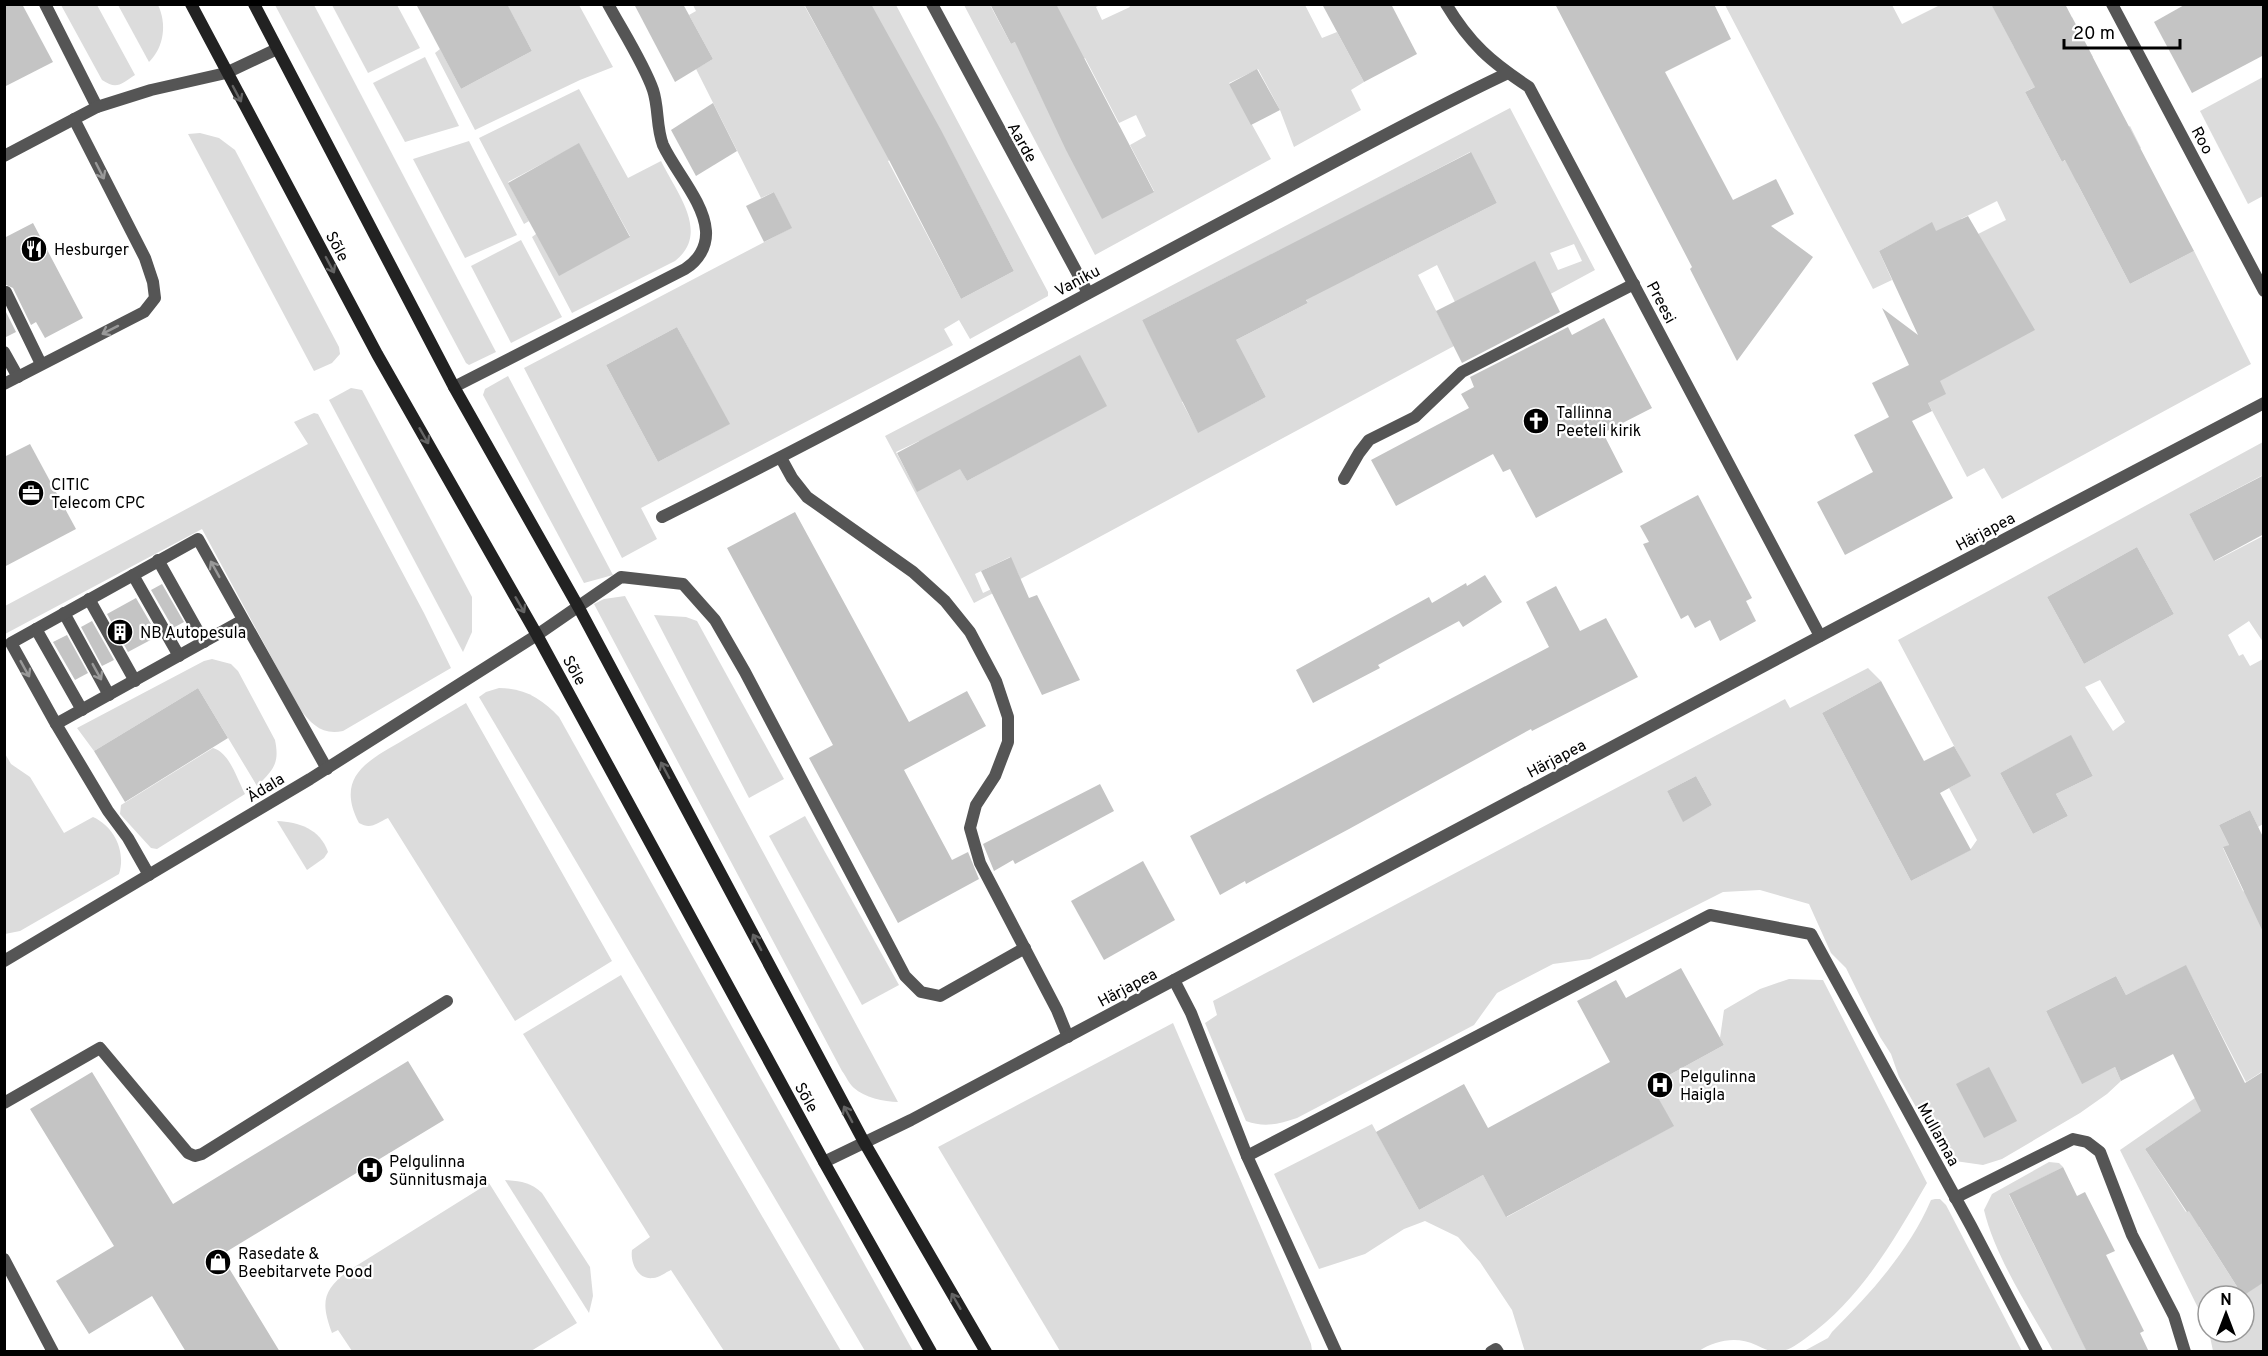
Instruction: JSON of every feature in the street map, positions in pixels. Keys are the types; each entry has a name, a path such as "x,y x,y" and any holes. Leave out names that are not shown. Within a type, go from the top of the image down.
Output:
{"main road":[{"name":"Sõle","path":"190,4 377,354 537,635 824,1162 932,1352"},
{"name":"Sõle","path":"254,4 454,387 579,608 864,1142 986,1352"}],"street":[{"path":"45,4 97,107"},
{"path":"454,387 685,269 693,264 704,246 706,233 699,209 663,145 656,118 654,93 608,4"},
{"name":"Aarde","path":"932,4 1088,293"},
{"name":"Preesi","path":"1446,4 1474,44 1508,73 1529,87 1820,636"},
{"name":"Roo","path":"2112,4 2264,291"},
{"path":"4,156 97,107 151,90 226,73 278,50"},
{"name":"Vaniku","path":"662,517 781,458 1443,104 1508,73"},
{"path":"4,384 144,312 155,298 153,282 144,258 74,119"},
{"path":"1344,480 1369,440 1415,417 1462,372 1634,284"},
{"path":"6,292 41,364"},
{"path":"4,352 18,377"},
{"name":"Härjapea","path":"824,1162 911,1120 1820,636 2264,404"},
{"path":"781,458 792,478 807,497 913,572 945,601 970,633 996,681 1008,717 1008,742 996,776 976,805 970,828 980,863 1057,1010 1068,1037"},
{"path":"149,875 56,724 11,643 198,539 327,769"},
{"path":"158,561 204,642"},
{"path":"133,575 179,656"},
{"name":"Ädala","path":"4,961 327,769 579,608 621,577 683,584 715,620 745,672 905,976 921,992 940,996 1025,948"},
{"path":"89,599 135,681"},
{"path":"64,613 110,695"},
{"path":"56,724 243,620"},
{"path":"36,629 82,710"},
{"name":"Mullamaa","path":"1247,1156 1710,915 1811,934 1956,1198 2037,1352"},
{"path":"1174,980 1191,1013 1247,1156 1336,1352"},
{"path":"4,1103 100,1048 188,1153 195,1156 202,1154 447,1001"},
{"path":"1956,1198 2073,1139 2087,1142 2100,1152 2132,1235 2174,1316 2185,1352"},
{"path":"4,1259 10,1282 53,1352"},
{"path":"1491,1352 1496,1348 1498,1352"}],"shaded area":[{"path":"61,5 97,5 135,75 115,85 102,80"},
{"path":"118,5 158,5 163,27 161,42 149,62"},
{"path":"275,5 314,5 496,352 469,365 466,363"},
{"path":"332,5 397,5 420,48 368,73"},
{"path":"507,5 579,5 613,67 580,80 475,130 435,53 440,49 461,89 532,51"},
{"path":"693,5 804,5 869,122 871,5 896,5 1048,292 1048,296 970,339 959,320 944,329 953,345 641,508 657,539 622,558 524,368 791,228 774,192 761,198 696,69 713,59 689,15 696,11","holes":["942,133 1014,271 961,299 888,161","677,327 729,424 658,462 606,365"]},
{"path":"964,5 990,5 1011,44 1062,18 1056,5 1100,5 1096,7 1102,20 1130,7 1129,5 1305,5 1322,38 1337,32 1364,82 1351,90 1361,110 1294,147 1280,110 1258,69 1229,83 1271,159 1095,255","holes":["1085,58 1119,123 1136,115 1146,136 1130,145 1154,191 1102,218 1035,84"]},
{"path":"1725,5 1892,5 1902,24 1940,5 1992,5 2014,47 2072,17 2093,57 2025,92 2062,162 2130,126 2141,148 2077,183 2130,284 2194,251 2251,364 2002,499 1984,468 1967,477 1928,403 1936,373 1931,223 1879,251 1892,280 1873,289","holes":["1997,201 2006,220 1970,238 1961,219"]},
{"path":"425,57 459,126 405,142 373,83"},
{"path":"2263,77 2263,196 2248,204 2200,111"},
{"path":"579,89 628,178 661,161 687,212 690,238 685,250 675,261 572,313 532,237 536,234 630,236 579,144 508,182 529,221 524,224 479,138"},
{"path":"1510,108 1595,270 974,603 885,436","holes":["1470,152 1497,203 1355,275 1330,225","1574,244 1582,261 1558,270 1550,253","1280,250 1308,303 1170,374 1142,320","1437,265 1470,333 1452,342 1418,275","1250,367 1266,397 1198,432 1182,402","1107,405 967,481 940,431","919,441 939,480 917,491 896,452","1010,557 1019,576 983,593 975,574"]},
{"path":"200,133 219,138 235,150 339,347 340,354 332,363 314,371 188,134"},
{"path":"469,141 517,235 465,258 413,159"},
{"path":"521,240 562,317 511,343 471,266"},
{"path":"508,376 613,575 584,583 483,395 485,389"},
{"path":"351,388 362,390 472,597 472,632 463,652 329,400"},
{"path":"314,413 318,414 451,668 343,731 323,730 308,719 299,708 202,529 5,634 5,606 308,444 294,422"},
{"path":"2263,442 2263,475 2189,514 2215,561 2263,536 2263,642 2249,621 2228,635 2239,656 2243,654 2250,666 2263,659 2263,824 2258,827 2250,810 2219,825 2229,845 2223,848 2243,891 2263,901 2263,1071 2246,1082 2186,966 2126,995 2116,976 2046,1011 2082,1083 2115,1067 2121,1081 2080,1113 2002,1159 1983,1165 1955,1161 1933,1137 1899,1077 1891,1054 1880,1037 1846,968 1831,953 1809,904 1760,890 1723,892 1590,959 1553,964 1497,993 1474,1025 1297,1118 1272,1124 1246,1121 1205,1023 1217,1015 1213,1001 1785,699 1790,708 1868,668 1881,681 1822,713 1911,881 1970,850 1977,840 1949,788 1970,776 1898,640","holes":["2137,547 2174,614 2084,664 2047,597","2100,680 2125,722 2113,731 2085,687","2071,736 2093,776 2056,794 2068,816 2033,834 2000,773","1696,776 1712,805 1683,821 1667,791"]},
{"path":"625,596 898,1102 881,1100 863,1094 852,1086 842,1071 594,604 604,599"},
{"path":"654,615 686,617 697,621 784,779 749,798"},
{"path":"212,659 231,664 238,671 275,740 276,761 257,786 198,688 94,751 77,728 204,661"},
{"path":"499,688 525,692 546,705 559,717 913,1351 865,1351 479,697"},
{"path":"466,703 612,961 515,1021 388,818 374,825 363,825 359,823 352,806 353,781 368,762"},
{"path":"213,748 224,755 245,794 157,849 151,848 120,814 121,805"},
{"path":"4,752 11,764 30,777 64,833 93,817 101,821 113,834 121,857 119,874 20,931 5,934"},
{"path":"805,816 899,985 862,1005 769,836"},
{"path":"277,821 301,825 314,832 328,852 324,858 307,870"},
{"path":"621,975 841,1351 724,1351 671,1270 660,1276 648,1278 636,1270 632,1260 632,1250 650,1237 523,1034"},
{"path":"1789,979 1823,980 1927,1183 1889,1247 1860,1287 1826,1322 1794,1346 1775,1351 1749,1342 1727,1340 1699,1351 1525,1352 1512,1310 1480,1262 1458,1237 1425,1221 1404,1229 1365,1254 1319,1269 1274,1174 1372,1124 1419,1210 1483,1175 1507,1217 1673,1126 1651,1085 1724,1045 1720,1038 1724,1010 1760,989"},
{"path":"1173,1023 1311,1344 1312,1351 1060,1351 938,1147"},
{"path":"2195,1098 2206,1108 2145,1149 2186,1212 2263,1162 2263,1185 2199,1227 2235,1284 2196,1284 2196,1304 2120,1150"},
{"path":"2049,1162 2059,1163 2063,1167 2009,1195 2087,1351 2053,1351 1996,1246 1984,1210 1992,1194"},
{"path":"505,1180 525,1183 542,1193 590,1267 593,1296 589,1313"},
{"path":"489,1183 577,1323 531,1351 352,1351 338,1330 332,1333 325,1305 329,1291 339,1278"},
{"path":"1940,1199 1946,1205 2022,1351 1804,1351 1828,1338 1875,1287 1912,1237 1931,1200"},
{"path":"2263,1282 2263,1351 2213,1351 2212,1344 2256,1344 2256,1287"}],"building":[{"path":"4,4 22,4 53,62 4,87"},
{"path":"416,4 507,4 532,51 461,89"},
{"path":"634,4 683,4 713,59 675,82"},
{"path":"804,4 871,4 942,132 1014,271 961,299"},
{"path":"990,4 1056,4 1154,192 1102,219 1066,150 1015,42 1011,44"},
{"path":"1322,4 1391,4 1417,54 1364,82"},
{"path":"1555,4 1714,4 1731,39 1665,72 1733,200 1776,179 1794,214 1771,226 1813,257 1737,361 1690,269 1692,267"},
{"path":"1991,4 2065,4 2194,251 2130,284 2065,160 2062,162 2025,92 2035,87"},
{"path":"2186,4 2264,4 2264,55 2192,93 2154,22"},
{"path":"1257,69 1280,110 1251,125 1229,84"},
{"path":"713,103 737,151 696,176 671,130"},
{"path":"579,143 630,237 559,276 508,183"},
{"path":"1471,152 1497,203 1306,300 1308,303 1236,340 1266,397 1198,433 1142,320"},
{"path":"774,192 792,228 764,242 746,206"},
{"path":"1968,216 2035,330 1940,381 1946,394 1928,403 1932,411 1912,421 1953,498 1845,555 1817,502 1873,472 1854,435 1889,417 1872,383 1909,365 1882,308 1918,335 1879,251 1932,222 1936,231"},
{"path":"33,223 83,318 45,338 36,322 31,325 13,288 4,284 4,238"},
{"path":"1535,261 1560,312 1462,363 1436,311"},
{"path":"4,308 16,332 4,338"},
{"name":"Tallinna Peeteli kirik","path":"1604,318 1652,408 1603,433 1623,472 1536,518 1510,469 1503,472 1493,454 1396,506 1371,460 1469,408 1461,394 1474,387 1470,377 1568,327 1572,335"},
{"path":"677,327 730,424 658,462 606,365"},
{"path":"1080,355 1107,406 967,481 960,469 917,492 897,453"},
{"name":"CITIC Telecom CPC","path":"30,444 76,529 4,567 4,457"},
{"path":"2264,475 2264,534 2214,561 2189,514"},
{"path":"1698,495 1752,598 1746,601 1756,621 1720,641 1710,620 1695,628 1688,615 1681,619 1643,544 1649,542 1640,526"},
{"path":"795,512 909,722 967,691 986,726 904,770 952,860 968,852 979,879 898,923 809,758 833,745 727,548"},
{"path":"2137,547 2174,614 2084,664 2047,597"},
{"path":"1011,557 1029,598 1037,595 1080,680 1042,695 981,571"},
{"path":"1485,575 1502,602 1463,627 1459,621 1378,665 1380,668 1313,703 1296,670 1429,597 1432,603 1466,583 1467,586"},
{"path":"162,584 184,622 173,628 151,590"},
{"path":"1556,586 1580,631 1606,618 1638,677 1532,731 1531,729 1246,884 1245,881 1220,895 1190,836 1549,647 1526,602"},
{"path":"136,598 158,636 128,652 107,614"},
{"path":"92,621 114,660 102,666 81,627"},
{"path":"67,635 88,673 75,680 53,642"},
{"path":"1881,681 1924,761 1954,746 1971,776 1940,793 1971,850 1911,881 1822,713"},
{"path":"198,688 228,738 125,802 94,751"},
{"path":"2071,735 2093,776 2056,794 2068,816 2033,834 2000,773"},
{"path":"1696,776 1712,805 1683,822 1667,791"},
{"path":"1100,784 1114,811 1015,864 1013,860 994,871 983,844"},
{"path":"2250,810 2264,839 2264,934 2223,847 2229,845 2219,825"},
{"path":"1143,861 1175,920 1104,960 1071,901"},
{"path":"2186,965 2245,1083 2264,1071 2264,1282 2256,1287 2256,1284 2235,1284 2189,1211 2187,1212 2145,1149 2201,1111 2173,1054 2121,1081 2115,1067 2082,1084 2046,1011 2116,976 2126,995"},
{"name":"Pelgulinna Haigla","path":"1681,968 1724,1045 1651,1085 1674,1126 1506,1217 1483,1175 1419,1210 1376,1132 1464,1084 1488,1128 1610,1062 1577,1001 1616,980 1626,998"},
{"name":"Pelgulinna Sünnitusmaja","path":"408,1061 444,1120 221,1255 280,1352 186,1352 152,1296 89,1334 56,1281 114,1246 30,1109 92,1072 173,1204"},
{"path":"1989,1067 2017,1121 1984,1138 1956,1084"},
{"path":"2063,1167 2077,1196 2085,1192 2115,1251 2106,1255 2144,1331 2140,1333 2149,1352 2087,1352 2009,1194"}],"place":[{"name":"Hesburger","path":"34,249"},
{"name":"Tallinna Peeteli kirik","path":"1536,421"},
{"name":"CITIC Telecom CPC","path":"31,493"},
{"name":"NB Autopesula","path":"120,632"},
{"name":"Pelgulinna Haigla","path":"1660,1085"},
{"name":"Pelgulinna Sünnitusmaja","path":"370,1170"},
{"name":"Rasedate & Beebitarvete Pood","path":"218,1262"}]}
